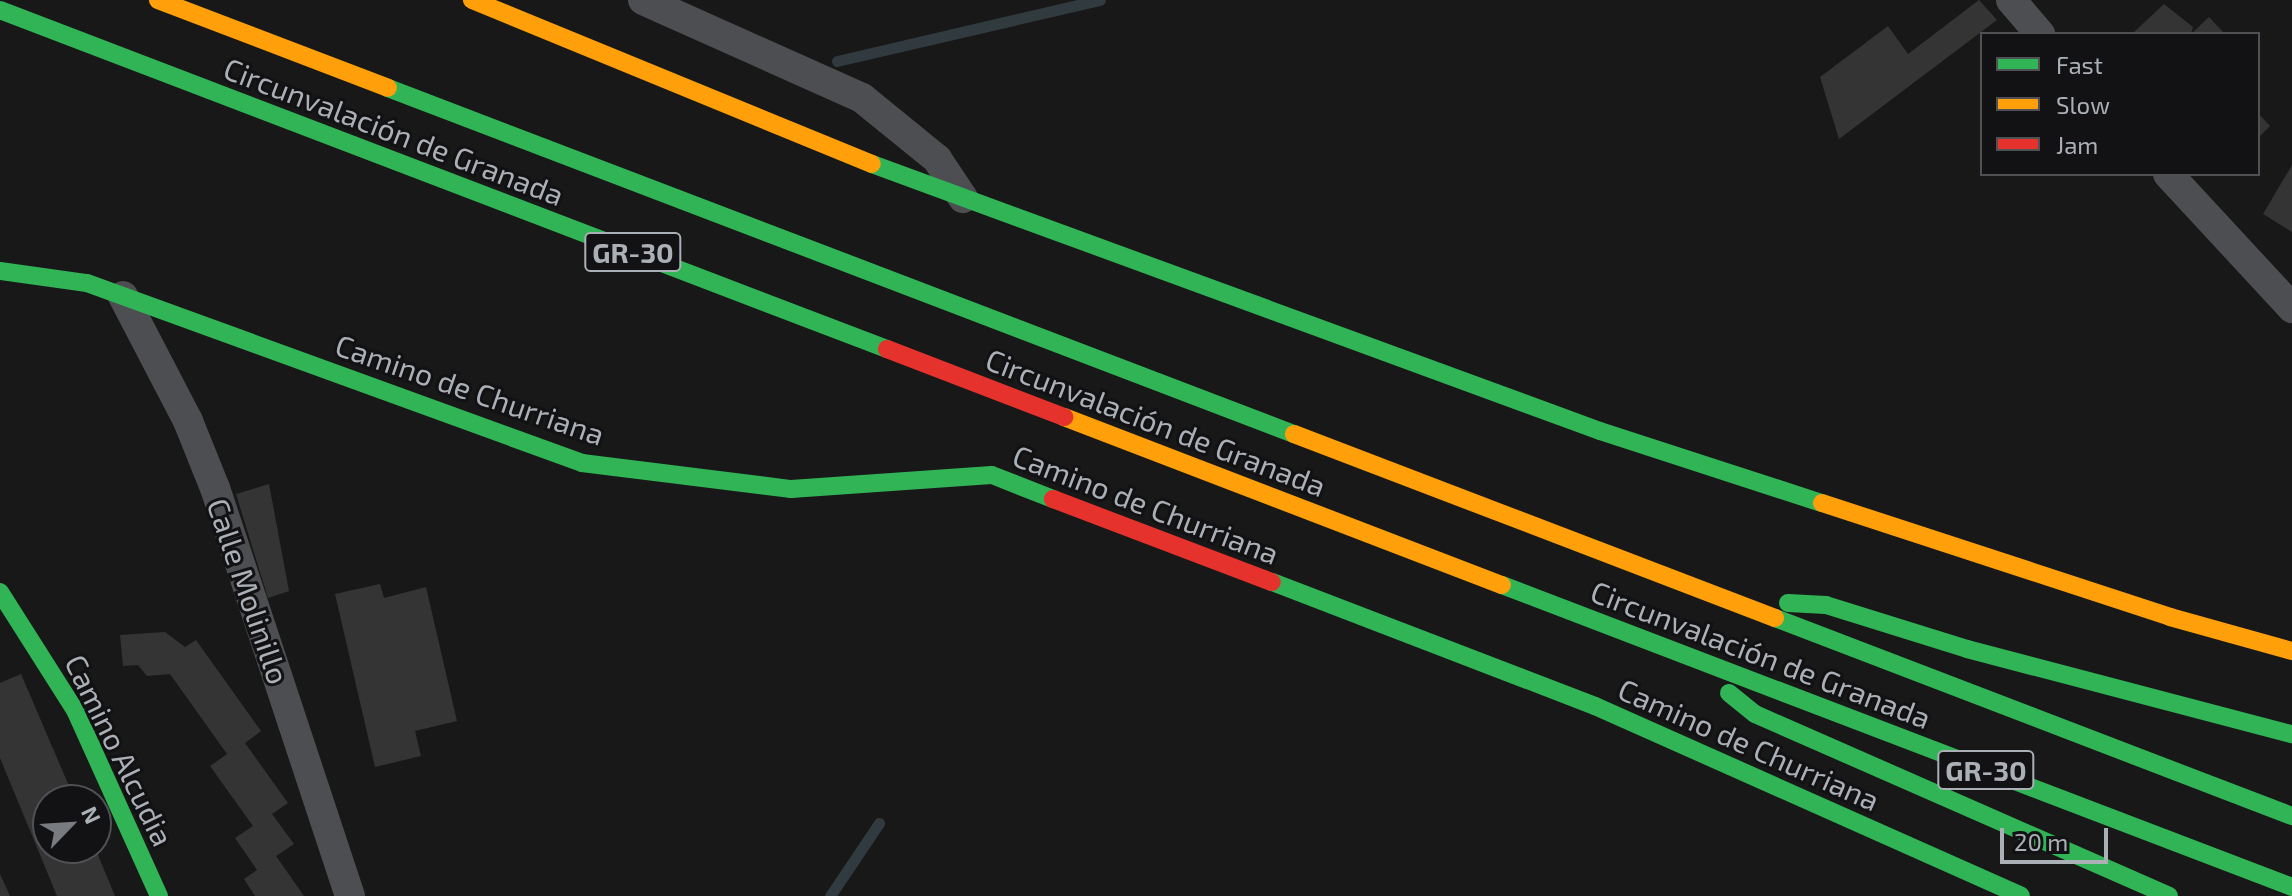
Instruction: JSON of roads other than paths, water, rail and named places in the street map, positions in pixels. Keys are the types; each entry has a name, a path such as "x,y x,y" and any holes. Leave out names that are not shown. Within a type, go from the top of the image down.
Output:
{"main road":[{"name":"Circunvalación de Granada","path":"158,0 2292,816"},
{"path":"472,0 866,162 1600,431 2170,617 2292,651"},
{"name":"Circunvalación de Granada","path":"0,10 2292,887"},
{"name":"Camino de Churriana","path":"0,271 87,283 582,463 791,489 992,475 1595,706 2021,896"},
{"name":"Camino Alcudia","path":"0,592 75,710 159,896"},
{"path":"1729,599 1826,605 2010,661 2292,734"},
{"path":"1680,653 1755,714 2169,896"}],"street":[{"path":"643,0 862,98 937,159 963,198"},
{"path":"2011,0 2038,32"},
{"path":"862,98 870,135 866,162"},
{"path":"2170,176 2292,308"},
{"name":"Calle Molinillo","path":"123,296 188,421 215,488 350,896"}],"waterway":[{"path":"837,61 1100,0"},
{"path":"830,896 879,823"}]}
